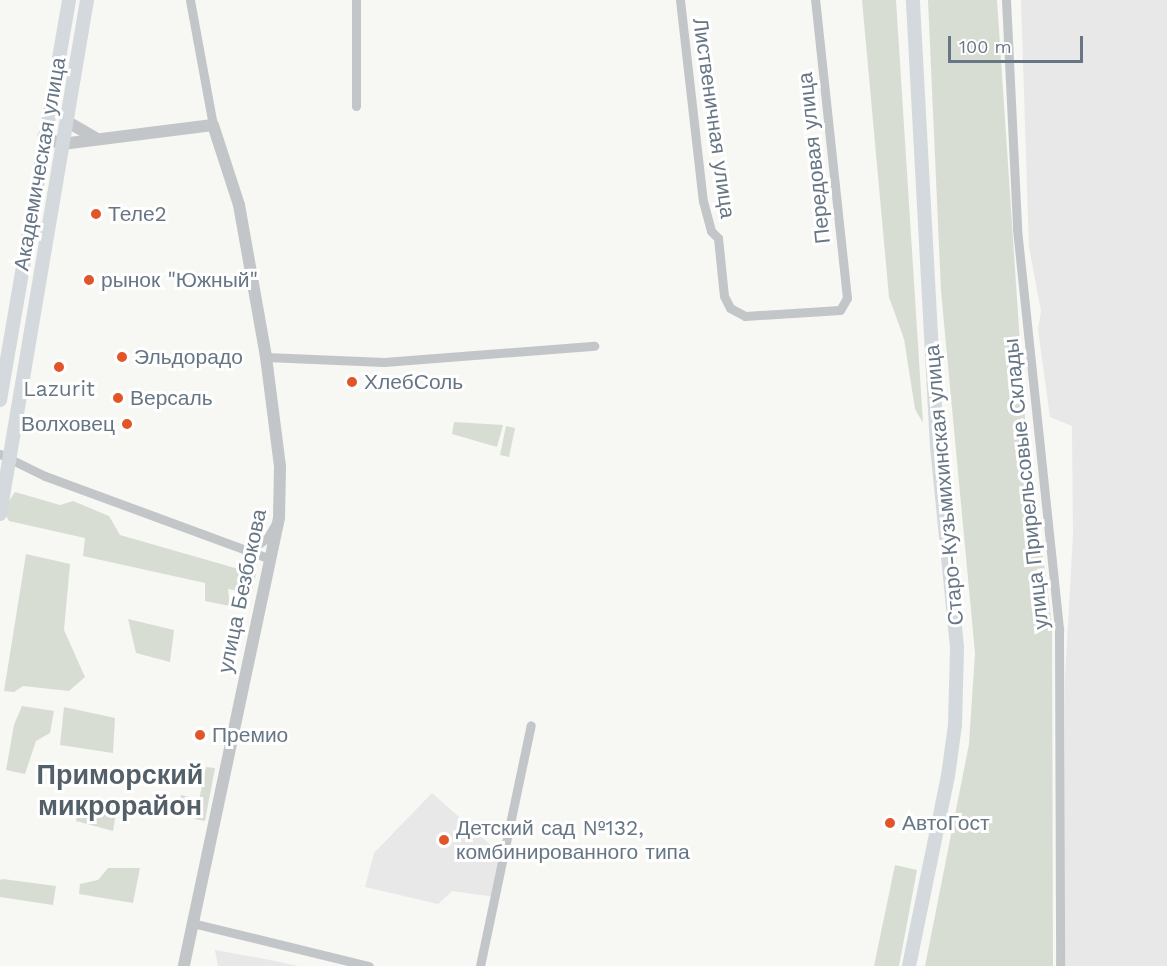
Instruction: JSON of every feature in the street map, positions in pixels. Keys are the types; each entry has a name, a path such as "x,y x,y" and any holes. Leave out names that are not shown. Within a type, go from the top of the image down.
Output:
{"main road":[{"name":"Академическая улица","path":"0,400 43,137 69,0"},
{"path":"0,514 4,457 56,183 87,0"},
{"name":"Старо-Кузьмихинская улица","path":"909,966 948,776 955,725 957,665 955,611 937,446 914,0"},
{"path":"37,176 56,183"}],"street":[{"name":"улица Безбокова","path":"186,963 192,923 268,558 279,518 280,467 266,357 239,205 213,125 190,0"},
{"path":"356,0 356,106"},
{"name":"Лиственичная улица","path":"680,0 703,201 711,231 718,238 724,296 730,308 745,316 840,310"},
{"name":"Передовая улица","path":"814,0 847,298 840,310"},
{"name":"улица Прирельсовые Склады","path":"1006,0 1017,229 1059,632 1060,966"},
{"path":"66,121 95,138"},
{"path":"43,137 62,144 95,138 213,125"},
{"path":"266,357 384,362 594,346"},
{"path":"4,457 268,558"},
{"path":"249,551 268,537 279,518"},
{"path":"480,966 531,725"},
{"path":"192,923 369,966"}],"shaded area":[{"path":"862,0 896,0 923,423 915,409 904,339 889,297"},
{"path":"928,0 997,0 1025,418 1052,625 1053,966 925,966 969,744 975,653 941,291"},
{"path":"1021,0 1167,0 1167,966 1065,966 1065,677 1073,535 1072,426 1050,417 1038,330 1041,311 1029,247"},
{"path":"454,422 503,425 497,447 452,434"},
{"path":"506,426 515,428 509,457 500,455"},
{"path":"15,492 60,505 73,501 109,516 120,535 256,574 251,593 228,589 230,606 205,601 205,583 83,556 85,538 9,521 3,510"},
{"path":"26,554 70,564 64,630 85,677 69,691 23,686 14,692 4,691"},
{"path":"128,619 174,630 170,662 136,653"},
{"path":"22,706 54,711 50,733 36,741 25,774 6,770 14,725"},
{"path":"64,707 115,718 113,753 60,745"},
{"path":"193,765 199,768 202,774 199,780 193,783 187,780 184,774 187,768"},
{"path":"206,767 215,768 205,821 195,819"},
{"path":"432,793 504,857 495,897 452,891 438,904 365,887 374,853"},
{"path":"181,795 194,798 190,817 177,812"},
{"path":"79,799 117,806 113,831 76,821"},
{"path":"895,865 917,870 899,966 874,966"},
{"path":"108,868 140,868 133,903 79,894 80,884 98,880"},
{"path":"0,880 56,886 53,905 0,897"},
{"path":"215,950 270,960 298,966 218,966"}],"place":[{"name":"Теле2","path":"96,214"},
{"name":"рынок \"Южный\"","path":"89,280"},
{"name":"Эльдорадо","path":"122,357"},
{"name":"Lazurit","path":"59,367"},
{"name":"ХлебСоль","path":"352,382"},
{"name":"Версаль","path":"118,398"},
{"name":"Волховец","path":"127,424"},
{"name":"Премио","path":"200,735"},
{"name":"АвтоГост","path":"890,823"},
{"name":"Детский сад №132, комбинированного типа","path":"444,840"}],"district":[{"name":"Приморский микрорайон","path":"120,790"}]}
